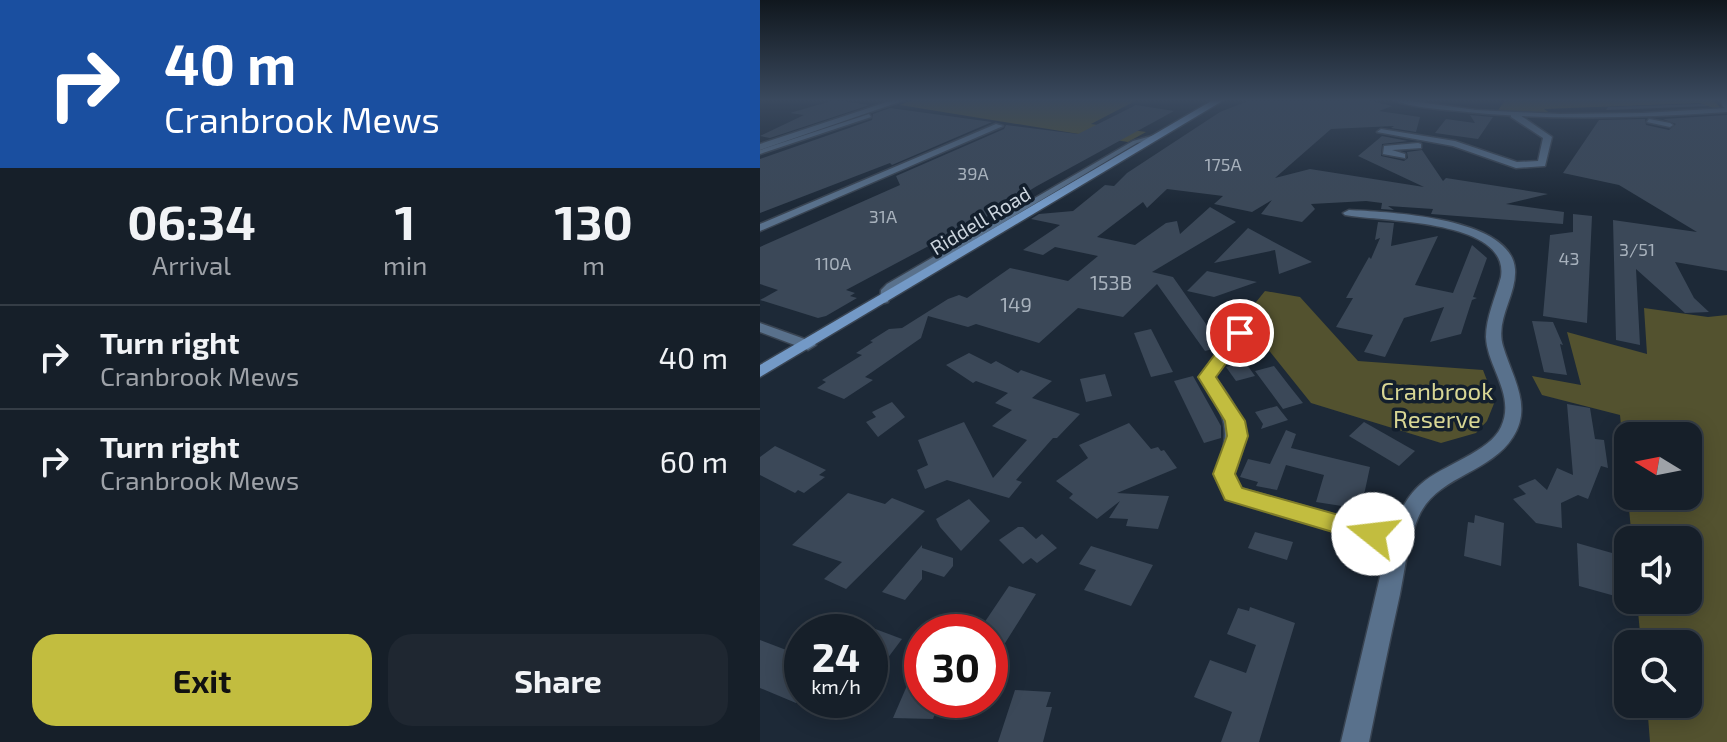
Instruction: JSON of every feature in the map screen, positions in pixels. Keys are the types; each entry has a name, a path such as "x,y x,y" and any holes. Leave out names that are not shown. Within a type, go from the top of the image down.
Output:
{"street":[{"path":"760,150 803,135"},
{"path":"760,228 979,135"},
{"name":"Riddell Road","path":"760,372 1159,135"},
{"path":"1396,135 1464,147 1516,165 1542,164 1548,137 1544,135"},
{"path":"1402,156 1388,154 1387,148 1405,145 1464,147"},
{"path":"1349,213 1375,214 1478,233 1499,245 1507,254 1509,268 1493,340 1511,387 1512,417 1505,436 1484,453 1448,474 1423,494 1410,511 1355,742"},
{"path":"760,327 808,345"},
{"path":"1240,333 1207,377 1235,421 1238,436 1224,474 1233,494 1401,542"}],"lane":[{"path":"760,150 809,135"}],"green space":[{"path":"1083,135 1141,135 1128,142"},
{"name":"Cranbrook Reserve","path":"1265,291 1300,297 1358,361 1483,370 1495,401 1487,421 1476,433 1441,443 1311,403 1243,318"},
{"path":"1644,308 1708,317 1727,315 1727,742 1650,742 1648,718 1702,718 1702,630 1640,630 1638,614 1702,614 1702,526 1631,526 1629,510 1702,510 1702,422 1621,422 1620,415 1542,395 1532,376 1581,385 1567,332 1647,354"}],"building":[{"path":"830,135 963,135 892,165 890,163 760,213 760,159"},
{"path":"991,135 1131,135 960,233 955,232 846,290 855,293 850,296 857,298 826,316 818,318 760,300 778,290 760,284 760,247 900,185 896,176"},
{"path":"1186,135 1325,135 1275,178 1310,169 1424,187 1358,156 1382,136 1408,141 1382,144 1381,156 1404,161 1408,158 1407,152 1422,150 1443,181 1446,178 1548,194 1506,204 1564,212 1563,224 1431,214 1433,209 1388,206 1394,210 1381,209 1382,203 1366,201 1311,204 1315,209 1302,222 1261,214 1272,200 1252,212 1214,204 1223,196 1167,189 1147,208 1143,202 1097,237 1135,245 1166,223 1177,221 1180,234 1210,207 1236,222 1152,272 1173,277 1220,344 1217,348 1205,351 1157,284 1123,317 1078,308 1039,343 976,324 968,327 928,316 921,338 865,377 873,380 844,399 817,388 826,382 822,380 862,355 856,353 889,329 902,328 948,299 959,295 967,298 1010,268 1068,281 1098,256 1055,247 1043,255 1023,250 1060,225 1031,219 1039,214 1073,211 1105,185 1114,186 1127,173"},
{"path":"1447,135 1481,135 1478,139"},
{"path":"1589,135 1727,135 1727,271 1675,262 1694,298 1709,312 1685,313 1636,269 1640,345 1616,340 1613,220 1697,232 1619,185 1563,173"},
{"path":"1573,214 1592,216 1587,323 1543,316 1550,235 1573,232"},
{"path":"1378,222 1394,223 1391,246 1438,236 1415,285 1453,293 1472,245 1487,258 1473,297 1477,298 1472,300 1461,334 1430,342 1444,307 1404,318 1385,357 1364,352 1373,335 1336,327 1353,298 1346,298 1369,257 1371,259 1380,238 1375,240"},
{"path":"1248,228 1312,262 1279,274 1275,250 1214,263"},
{"path":"1207,271 1257,282 1214,297 1187,291"},
{"path":"1532,321 1553,322 1563,345 1560,344 1567,375 1544,372"},
{"path":"1151,329 1173,372 1151,377 1134,333"},
{"path":"969,353 991,364 996,361 1018,373 1021,370 1052,381 1032,398 1080,414 1057,438 1053,438 1016,480 1022,482 1009,498 947,480 925,489 917,470 928,465 918,440 964,422 993,478 1027,440 992,426 1012,410 995,403 1008,393 976,381 973,383 946,365"},
{"path":"1245,362 1255,376 1236,381 1226,367"},
{"path":"1274,366 1303,403 1283,409 1255,371"},
{"path":"1105,374 1112,396 1086,402 1080,379"},
{"path":"1193,376 1221,426 1221,438 1204,443 1174,381"},
{"path":"892,402 905,417 878,437 866,422 876,417 872,412"},
{"path":"1567,404 1590,408 1595,439 1604,440 1608,468 1601,466 1588,499 1578,495 1561,503 1562,528 1536,523 1513,499 1526,494 1518,486 1535,479 1547,490 1557,468 1573,475"},
{"path":"1277,406 1288,420 1261,429 1263,424 1255,412"},
{"path":"1364,422 1415,451 1399,466 1349,436"},
{"path":"1129,423 1151,449 1158,447 1164,450 1177,468 1117,493 1169,496 1158,529 1126,526 1128,519 1109,518 1120,501 1097,519 1069,498 1073,494 1056,481 1088,458 1079,445"},
{"path":"1286,430 1296,434 1291,448 1370,467 1361,509 1316,502 1324,475 1286,465 1277,490 1256,486 1258,482 1240,477 1248,459 1270,464"},
{"path":"775,446 826,470 819,475 825,477 804,493 798,490 795,493 760,475 760,457"},
{"path":"848,493 885,504 892,498 925,511 846,589 824,579 842,562 792,545"},
{"path":"969,499 990,521 961,551 936,519"},
{"path":"1475,515 1504,523 1501,566 1464,556 1468,522 1474,523"},
{"path":"1023,527 1036,539 1042,534 1057,548 1037,563 1031,558 1023,564 999,540"},
{"path":"1255,532 1293,542 1287,560 1248,548"},
{"path":"1577,543 1612,553 1614,596 1579,586"},
{"path":"922,545 922,548 953,558 953,566 944,577 922,570 922,579 905,600 882,592"},
{"path":"1091,546 1153,565 1131,606 1084,590 1096,570 1079,564"},
{"path":"1009,586 1036,594 1008,638 1008,614 990,614"},
{"path":"1250,607 1295,623 1259,742 1221,742 1232,712 1194,697 1210,660 1246,673 1256,645 1227,634 1238,608 1249,611"},
{"path":"888,634 902,639 888,658"},
{"path":"760,640 784,649 784,698 760,688"},
{"path":"1015,690 1051,692 1046,707 1052,707 1043,742 998,742"},
{"path":"904,693 904,718 933,718 933,719 893,718"}],"route":[{"path":"1240,333 1207,377 1235,421 1238,436 1234,454 1224,474 1233,494 1373,534"}]}
